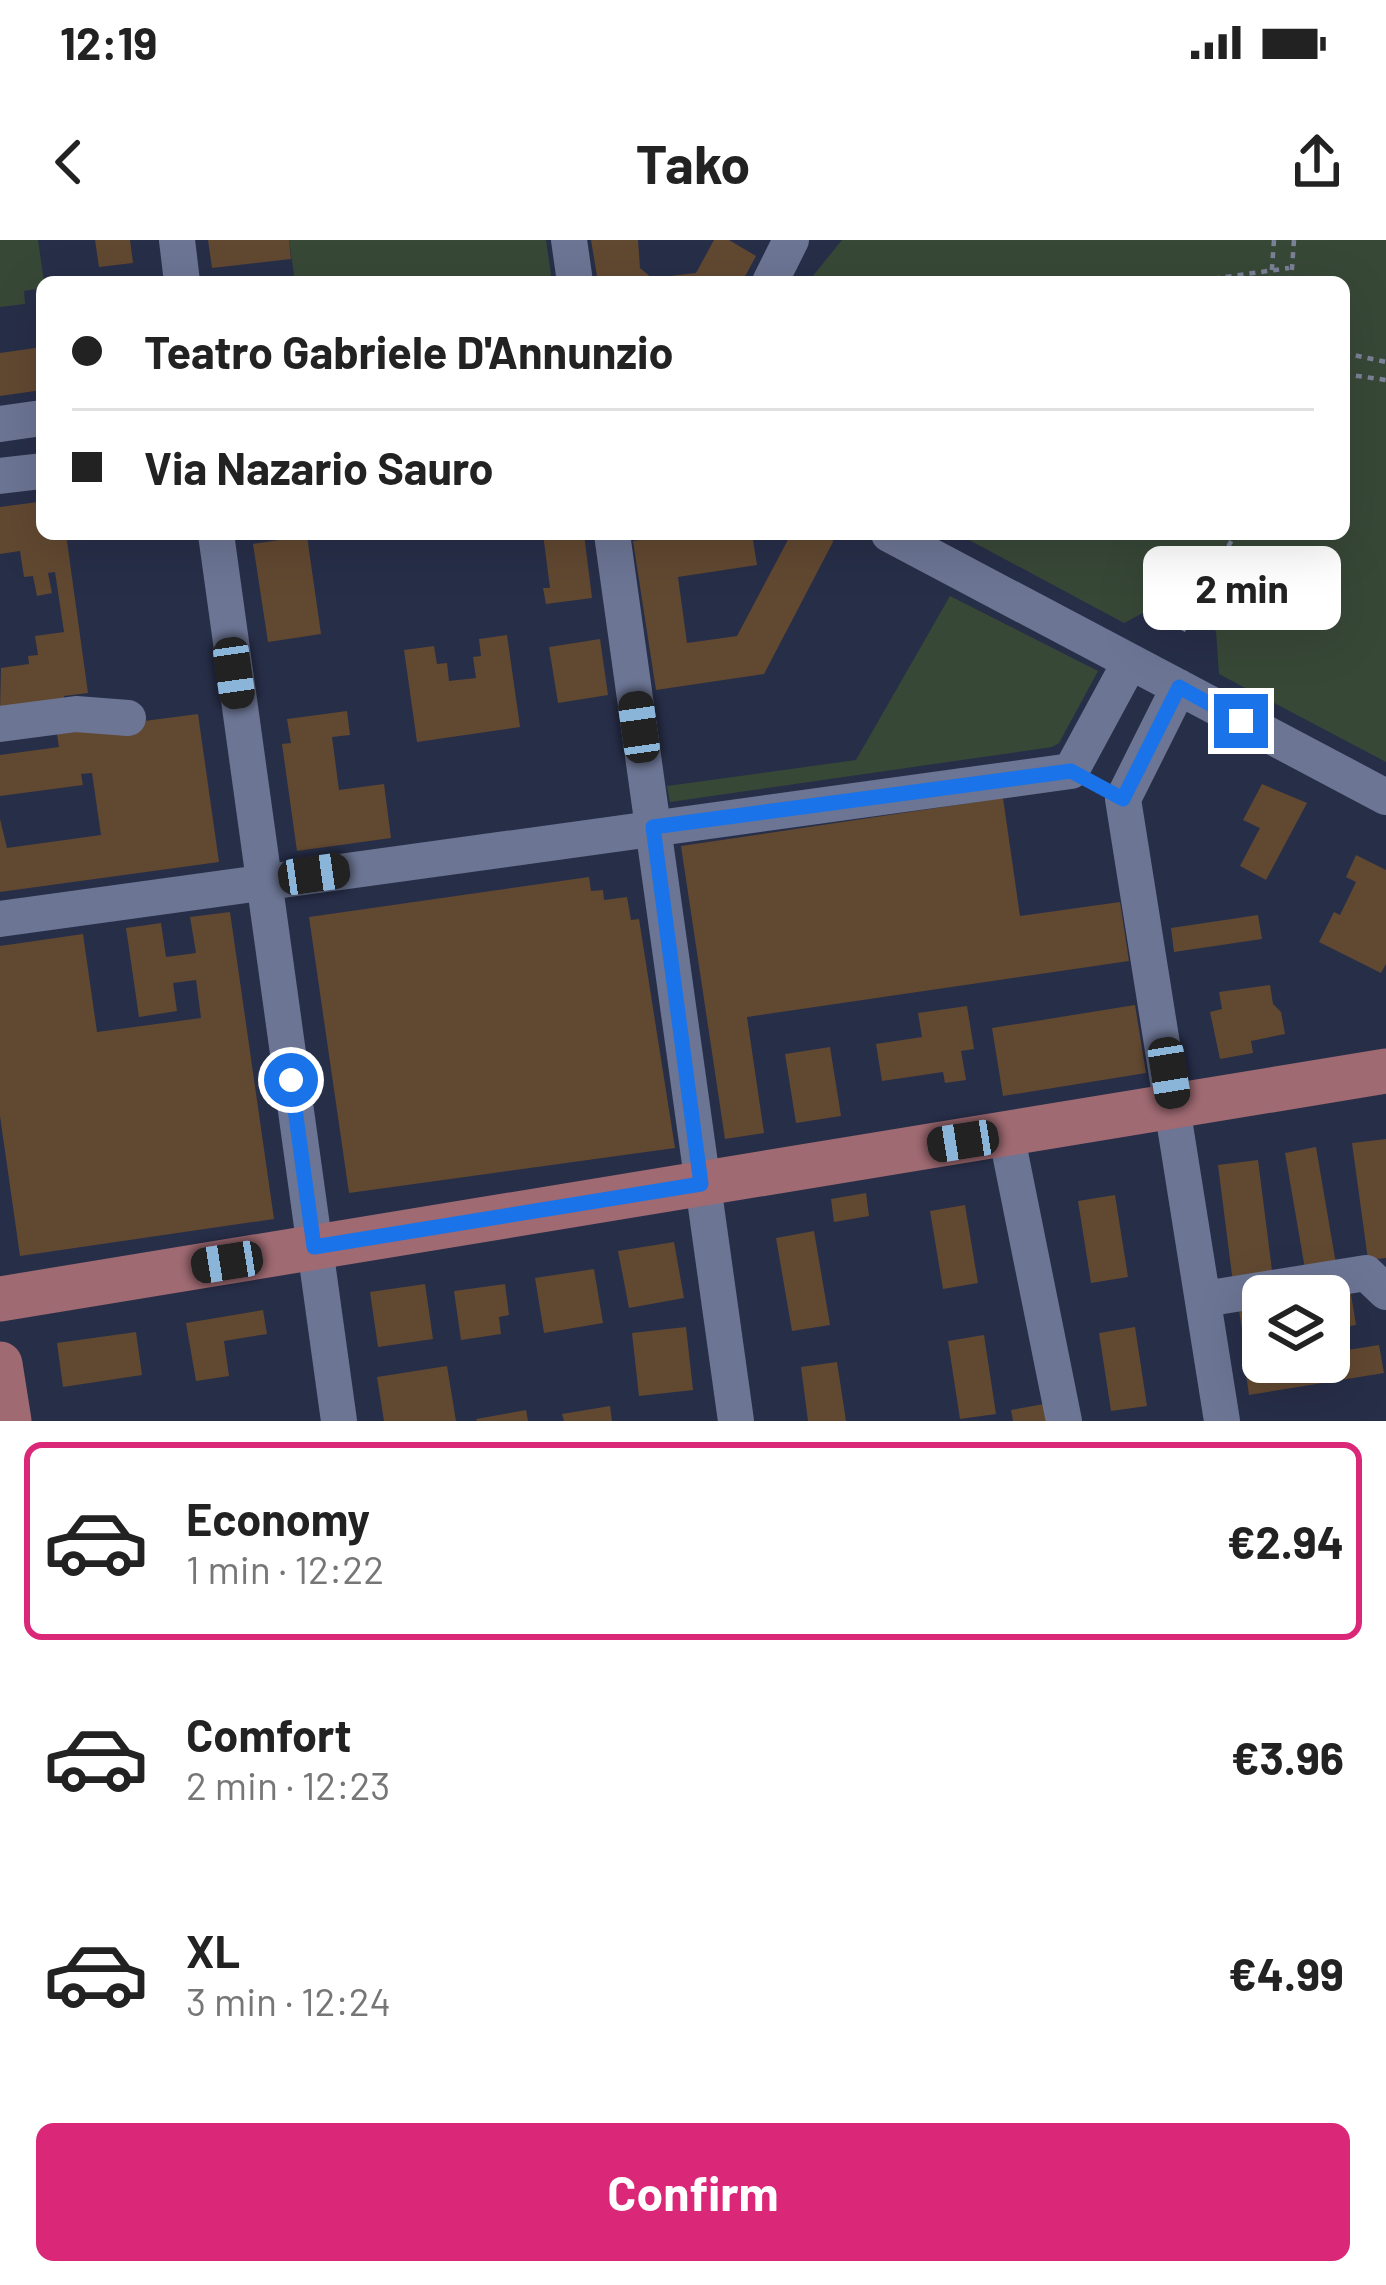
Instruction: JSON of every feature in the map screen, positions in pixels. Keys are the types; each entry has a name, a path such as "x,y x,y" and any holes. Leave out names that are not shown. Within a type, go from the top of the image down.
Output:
{"main road":[{"path":"0,1299 1386,1071"},
{"path":"0,1364 8,1421"}],"street":[{"path":"177,240 181,276"},
{"path":"569,240 574,276"},
{"path":"773,276 791,240"},
{"path":"0,424 36,419"},
{"path":"0,476 36,471"},
{"path":"217,540 338,1421"},
{"path":"613,540 736,1421"},
{"path":"901,540 1386,797"},
{"path":"1071,771 1130,662"},
{"path":"1179,687 1123,799 1222,1421"},
{"path":"0,724 76,714 128,718"},
{"path":"0,919 1071,771 1123,799"},
{"path":"1006,1133 1064,1421"},
{"path":"1204,1299 1366,1273 1385,1296"}],"path":[{"path":"1270,276 1274,240"},
{"path":"1290,276 1294,240"},
{"path":"1233,276 1289,268"},
{"path":"1350,354 1386,362"},
{"path":"1350,375 1386,380"},
{"path":"1183,631 1232,540"}],"green space":[{"path":"0,240 38,240 43,276 36,276 36,289 24,291 25,304 0,307"},
{"path":"289,240 546,240 551,276 294,276"},
{"path":"842,240 1386,240 1386,762 1219,674 1216,631 1162,603 1124,623 969,540 1350,540 1350,276 813,276"},
{"path":"950,596 1098,671 1059,743 670,802 667,786 856,760"}],"building":[{"path":"95,240 130,240 133,263 99,267"},
{"path":"208,240 289,240 291,259 212,268"},
{"path":"591,240 638,240 640,268 650,276 597,276"},
{"path":"714,240 729,240 756,256 745,276 670,276 696,273"},
{"path":"36,348 36,391 0,396 0,353"},
{"path":"36,502 36,540 67,540 88,693 64,696 65,704 0,712 1,668 29,664 28,656 38,655 35,636 64,632 55,572 48,573 52,593 37,596 33,576 24,577 20,551 0,554 0,507"},
{"path":"308,540 321,634 268,642 253,544"},
{"path":"544,540 585,540 592,598 546,604 543,588 550,588"},
{"path":"753,540 757,565 678,577 687,643 737,636 788,540 833,542 764,674 656,690 633,541"},
{"path":"507,635 520,727 417,742 404,650 434,646 437,664 447,663 449,681 476,678 473,657 481,656 479,639"},
{"path":"600,639 608,695 558,703 549,647"},
{"path":"347,711 350,735 332,737 339,790 384,784 391,838 297,851 282,744 291,743 287,719"},
{"path":"198,714 219,862 0,892 0,819 7,848 101,835 92,773 81,774 83,785 0,796 0,755 59,747 56,728 75,730"},
{"path":"1262,784 1307,803 1266,880 1240,866 1260,828 1243,820"},
{"path":"1003,798 1020,916 1120,902 1129,961 747,1017 764,1133 725,1139 681,846"},
{"path":"1356,855 1386,870 1386,964 1381,973 1319,942 1334,912 1340,915 1356,882 1346,877"},
{"path":"589,877 591,891 603,890 604,900 627,897 631,920 639,919 675,1148 349,1193 309,917"},
{"path":"230,912 274,1219 20,1256 0,1116 0,946 83,934 97,1032 201,1018 196,980 173,983 177,1011 139,1017 126,928 161,923 166,957 196,953 190,917"},
{"path":"1258,915 1262,939 1174,952 1171,928"},
{"path":"1270,985 1285,1034 1251,1041 1253,1053 1220,1059 1210,1012 1222,1009 1219,992"},
{"path":"1135,1005 1146,1073 1003,1096 992,1028"},
{"path":"967,1006 974,1049 961,1051 966,1080 945,1083 943,1072 882,1081 876,1044 922,1037 918,1013"},
{"path":"830,1047 841,1116 796,1123 785,1054"},
{"path":"1386,1139 1386,1258 1368,1260 1352,1143"},
{"path":"1316,1147 1336,1264 1305,1269 1285,1153"},
{"path":"1258,1160 1273,1275 1242,1275 1242,1282 1233,1283 1218,1165"},
{"path":"866,1193 869,1216 834,1222 831,1199"},
{"path":"1115,1195 1128,1277 1091,1283 1078,1201"},
{"path":"965,1205 978,1283 943,1289 930,1211"},
{"path":"814,1231 830,1325 792,1331 776,1238"},
{"path":"674,1242 684,1298 629,1308 618,1251"},
{"path":"594,1269 603,1323 544,1333 535,1278"},
{"path":"425,1284 433,1339 378,1347 370,1292"},
{"path":"505,1284 509,1315 499,1317 501,1334 461,1340 454,1291"},
{"path":"1350,1288 1356,1325 1350,1326"},
{"path":"263,1310 267,1334 224,1341 229,1376 196,1381 186,1323"},
{"path":"686,1327 693,1390 639,1396 632,1333"},
{"path":"1135,1327 1147,1406 1111,1411 1099,1333"},
{"path":"136,1332 142,1375 63,1387 57,1343"},
{"path":"984,1335 996,1414 960,1419 948,1341"},
{"path":"1379,1345 1384,1373 1350,1379 1350,1350"},
{"path":"837,1362 846,1421 808,1421 801,1367"},
{"path":"447,1366 456,1421 384,1421 377,1377"},
{"path":"1247,1383 1323,1383 1249,1395"},
{"path":"1044,1404 1047,1421 1013,1421 1011,1410"},
{"path":"610,1406 612,1421 564,1421 562,1414"},
{"path":"526,1410 528,1421 476,1419"}],"route":[{"path":"291,1080 314,1247 701,1184 653,827 1071,771 1123,799 1179,687 1241,721"}]}
